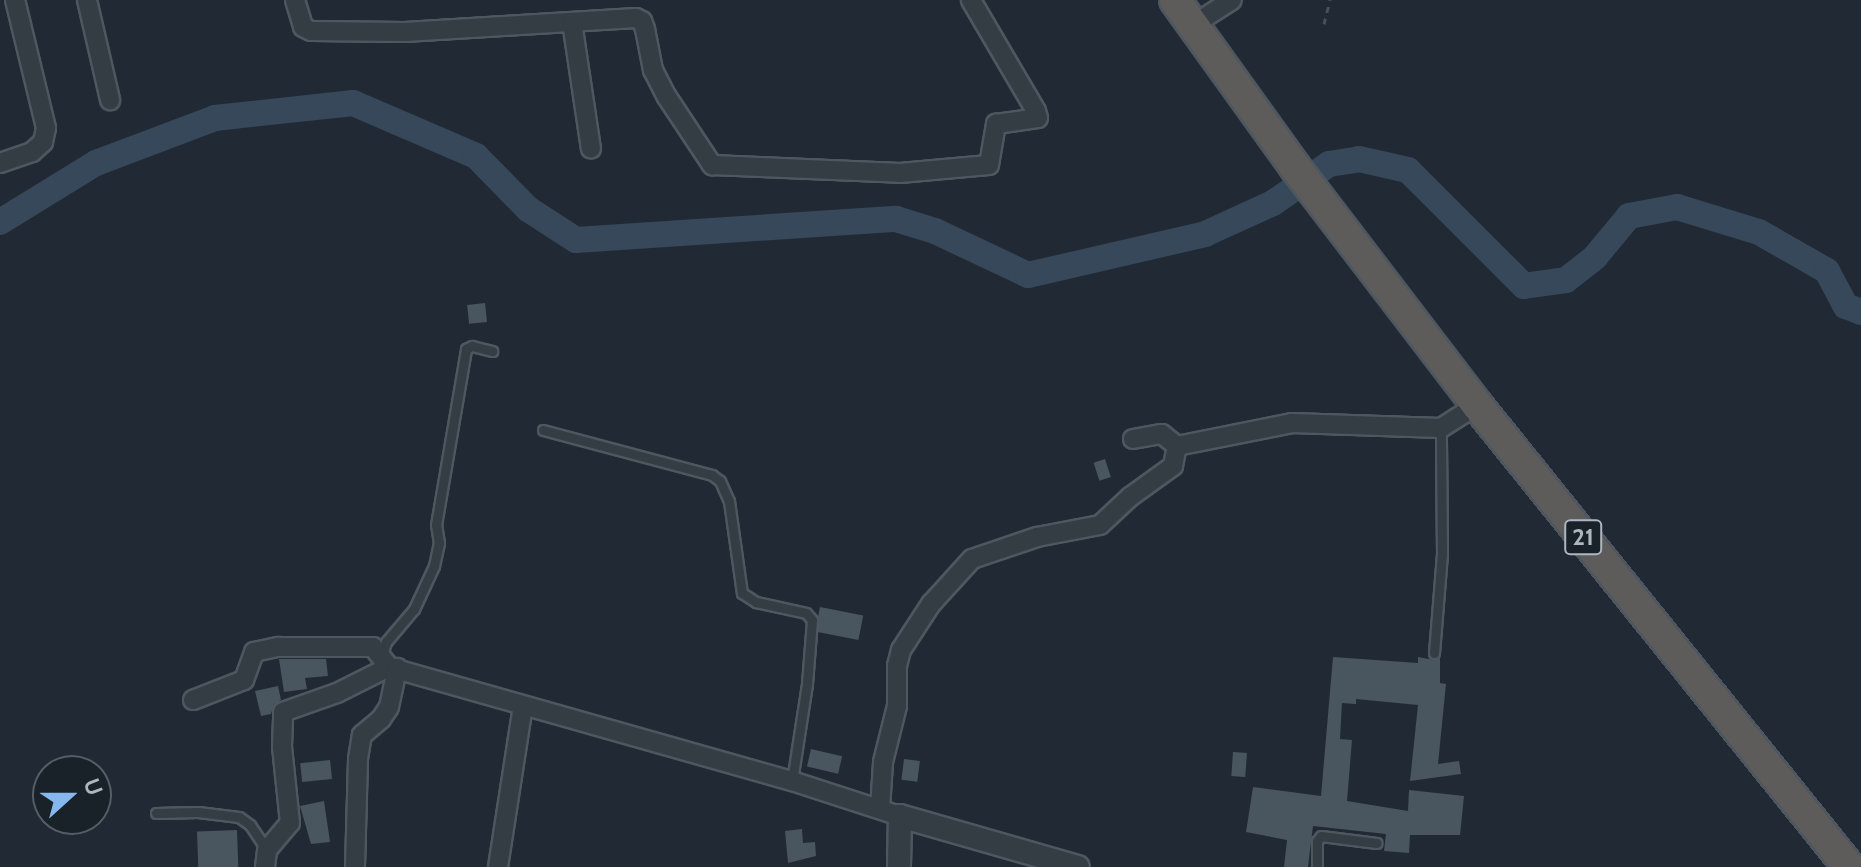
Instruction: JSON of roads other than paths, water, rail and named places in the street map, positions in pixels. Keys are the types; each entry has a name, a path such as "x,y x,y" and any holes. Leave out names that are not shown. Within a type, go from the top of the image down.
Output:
{"highway":[{"name":"21","path":"1175,0 1295,167 1477,405 1849,867"}],"street":[{"path":"0,163 32,152 43,142 46,128 15,0"},
{"path":"87,0 110,100"},
{"path":"295,0 303,27 311,31 405,32 642,21 653,70 685,128 712,165 900,173 989,165 996,124 1038,118 971,0"},
{"path":"1193,25 1232,0"},
{"path":"572,22 591,149"},
{"path":"1133,439 1162,434 1177,446 1292,423 1441,428 1477,405"},
{"path":"899,867 883,762 897,706 897,666 901,650 931,604 972,559 1037,537 1100,525 1130,497 1173,466 1177,446"},
{"path":"193,700 244,680 256,651 278,647 373,647 389,663 523,706 792,781 1078,867"},
{"path":"266,858 290,823 280,726 283,712 337,693 389,663"},
{"path":"355,867 358,759 362,735 381,719 389,707 389,663"},
{"path":"498,867 523,706"}],"lane":[{"path":"389,663 386,642 414,609 434,566 439,543 436,525 466,349 472,346 492,351"},
{"path":"1434,653 1442,554 1441,428"},
{"path":"543,430 712,475 720,481 729,501 742,593 756,602 806,613 812,620 807,684 792,781"},
{"path":"156,813 198,812 239,817 250,825 266,858"},
{"path":"1317,867 1317,841 1321,836 1377,843"}],"waterway":[{"path":"0,222 96,163 215,118 353,103 476,156 528,209 576,240 896,219 935,231 1028,275 1205,234 1273,203 1329,164 1359,159 1408,170 1524,286 1566,280 1595,257 1629,216 1677,207 1759,232 1827,271 1846,306 1861,312"}]}
